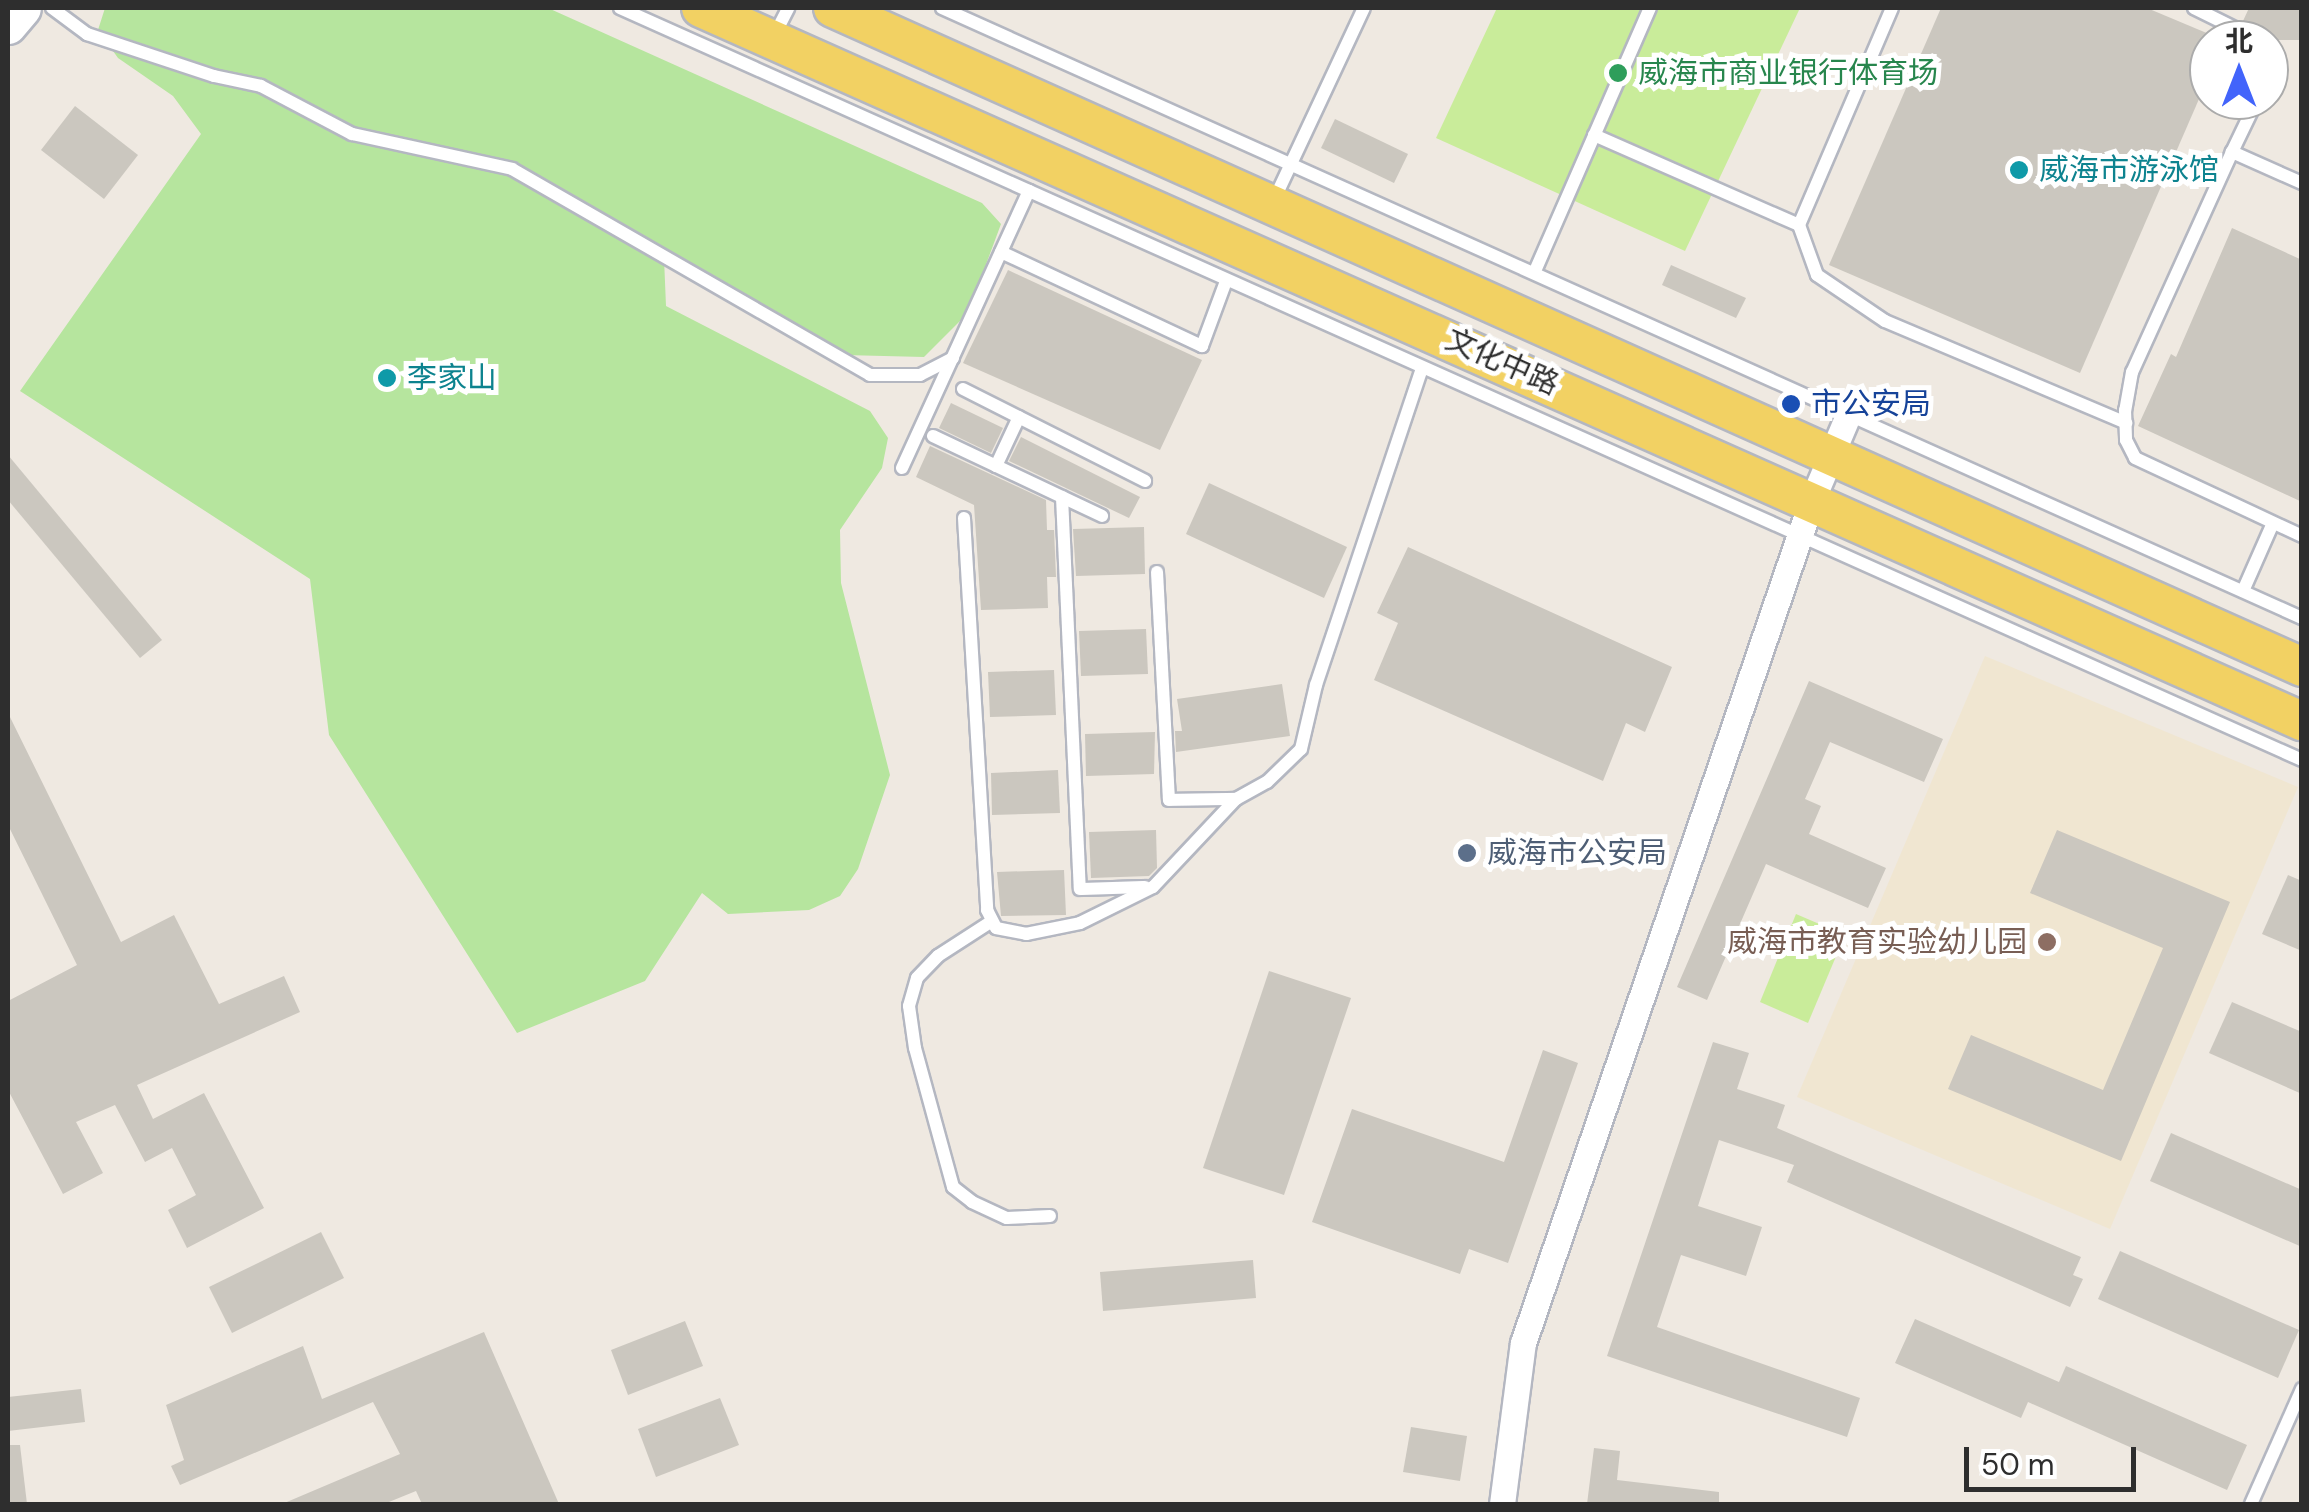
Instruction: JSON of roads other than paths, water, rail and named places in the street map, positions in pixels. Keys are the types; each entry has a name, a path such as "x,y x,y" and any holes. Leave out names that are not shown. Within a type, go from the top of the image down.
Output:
{"main road":[{"path":"8,26 23,8"},
{"name":"文化中路","path":"701,8 780,24 1516,368 1805,521 2302,722"},
{"name":"文化中路","path":"833,8 2302,667"}],"street":[{"path":"1502,1504 1523,1343 1805,521 1849,413"}],"lane":[{"path":"52,8 86,34 214,76 261,86 352,134 512,169 870,374 920,375 952,358"},
{"path":"620,8 1422,368 1805,521 2302,760"},
{"path":"942,8 2302,618"},
{"path":"1271,206 1364,8"},
{"path":"1535,272 1650,8"},
{"path":"1892,8 1799,224 1817,275 1885,321 2126,423"},
{"path":"2194,8 2218,20"},
{"path":"2247,120 2132,372 2126,440 2135,458 2302,536"},
{"path":"1594,135 1799,224"},
{"path":"2232,152 2302,183"},
{"path":"902,468 1028,191"},
{"path":"1001,252 1202,346 1226,281"},
{"path":"964,518 986,910 996,928 1026,934 1080,923 1153,887 1236,798 1267,782 1301,749 1316,685 1422,368"},
{"path":"963,389 1145,480"},
{"path":"996,466 1019,417"},
{"path":"933,436 1102,516"},
{"path":"1062,498 1080,889 1153,887"},
{"path":"2243,591 2273,523"},
{"path":"1157,572 1169,800 1236,798"},
{"path":"992,921 938,956 917,978 909,1006 915,1048 953,1188 972,1202 1007,1218 1050,1216"},
{"path":"2251,1504 2302,1389"}],"place":[{"name":"威海市商业银行体育场","path":"1618,73"},
{"name":"威海市游泳馆","path":"2019,170"},
{"name":"李家山","path":"387,378"},
{"name":"市公安局","path":"1791,404"},
{"name":"威海市公安局","path":"1467,853"},
{"name":"威海市教育实验幼儿园","path":"2047,942"}]}
